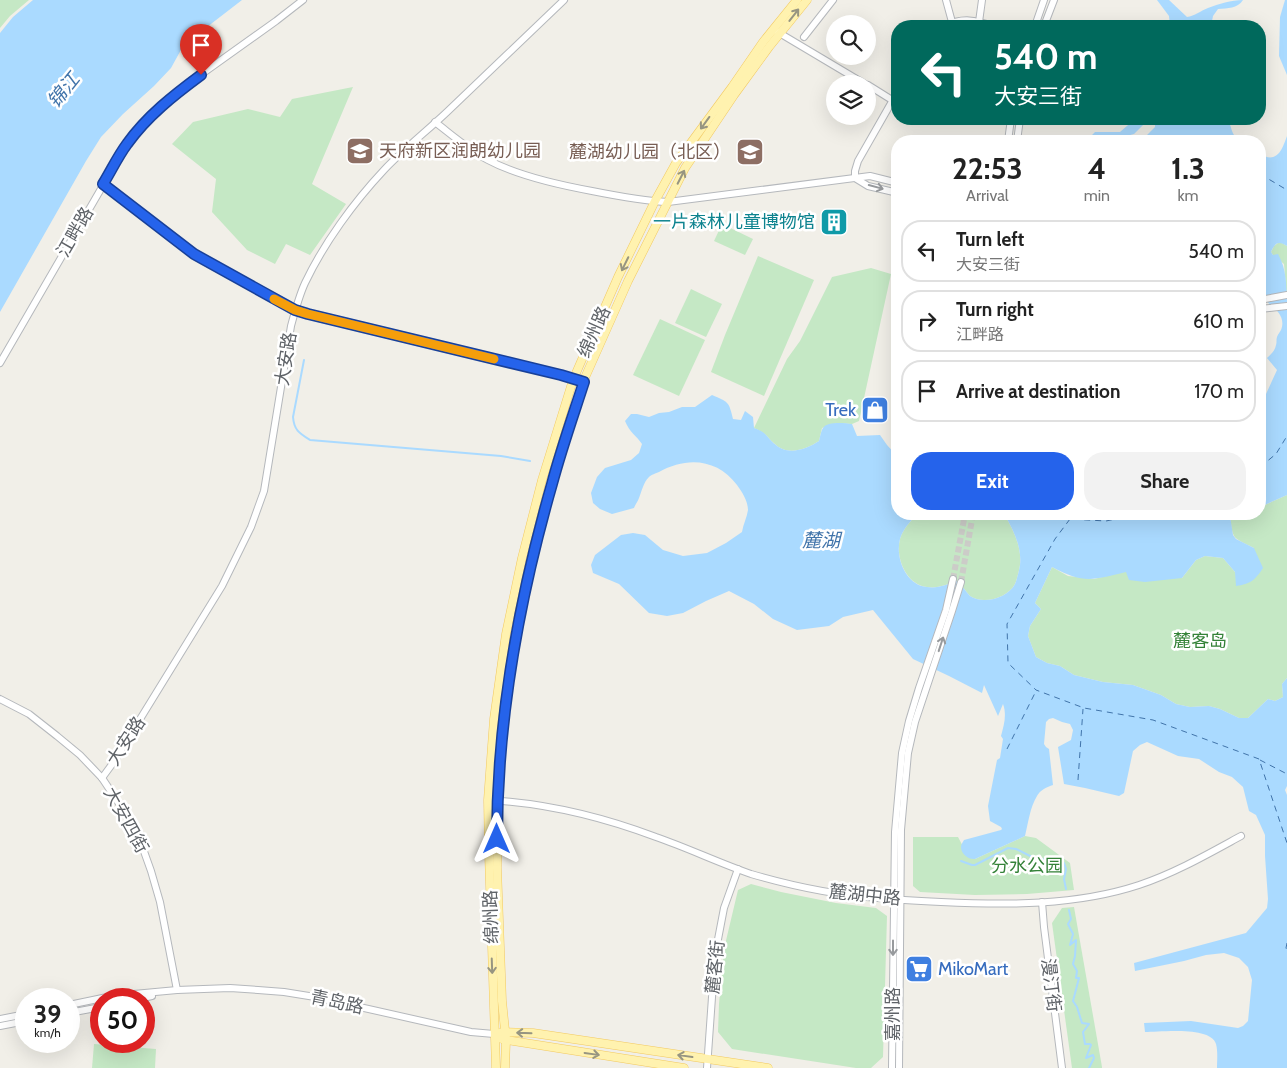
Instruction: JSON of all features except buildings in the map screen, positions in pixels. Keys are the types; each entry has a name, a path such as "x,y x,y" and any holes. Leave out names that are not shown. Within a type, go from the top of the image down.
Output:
{"main road":[{"name":"绵州路","path":"496,1068 488,800 494,719 506,634 522,558 542,480 573,380 618,277 655,201 676,163 773,29 797,0"},
{"name":"绵州路","path":"506,1068 497,868 498,776 516,634 532,560 552,483 584,382 628,281 685,168 769,47 806,0"},
{"name":"青岛路","path":"494,1034 504,1032 533,1033 768,1068"},
{"name":"青岛路","path":"494,1034 506,1040 684,1068"}],"street":[{"name":"江畔路","path":"0,363 103,184 127,144 143,124 178,91 303,0"},
{"name":"大安路","path":"102,778 222,586 252,527 264,491 295,310 305,283 322,253 338,228 384,170 564,0"},
{"path":"804,37 833,0"},
{"path":"946,0 951,20"},
{"path":"979,20 982,0"},
{"path":"1037,20 1044,0"},
{"path":"1046,20 1054,0"},
{"path":"773,29 849,75"},
{"path":"876,91 891,99"},
{"path":"855,178 858,161 891,102"},
{"path":"435,122 489,160 520,173 558,185 640,200 668,202 870,176 891,181"},
{"path":"855,178 868,186 891,191"},
{"path":"103,184 194,254 295,310 584,382"},
{"path":"1266,299 1287,295"},
{"path":"1266,308 1287,306"},
{"path":"897,900 895,832 902,753 909,721 946,610 953,580"},
{"path":"897,900 908,753 915,722 961,582"},
{"name":"大安四街","path":"0,699 29,714 80,755 102,778 124,811 141,843 151,870 160,902 177,990"},
{"name":"麓湖中路","path":"488,800 564,810 596,818 656,837 738,869 786,883 846,894 897,900 988,903 1042,902 1112,893 1139,885 1189,864 1242,836"},
{"name":"麓客街","path":"707,1068 713,976 719,933 724,908 738,869"},
{"name":"嘉州路","path":"892,1068 897,900"},
{"name":"嘉州路","path":"897,900 899,1068"},
{"name":"漫汀街","path":"1042,902 1062,1068"},
{"name":"青岛路","path":"80,1003 112,996 177,990 230,988 284,992 315,997 471,1032 494,1034"},
{"name":"青岛路","path":"155,995 177,990"},
{"path":"0,1019 15,1016"},
{"path":"0,1026 15,1023"}],"green space":[{"path":"0,0 29,0 10,16 0,28"},
{"path":"353,87 312,184 346,204 310,255 286,244 275,264 247,250 212,212 216,179 172,144 193,122 248,109 280,117 292,99"},
{"path":"722,224 753,239 745,255 714,241"},
{"path":"1278,243 1287,246 1287,301 1284,264 1271,252"},
{"path":"758,256 814,280 764,396 711,372"},
{"path":"871,268 891,274 859,421 852,424 837,423 822,428 819,441 809,447 792,451 781,448 754,428 787,359 800,341 832,277"},
{"path":"691,289 722,304 706,337 675,323"},
{"path":"660,319 705,340 679,396 633,375"},
{"name":"麓客岛","path":"1287,495 1287,678 1282,684 1283,697 1275,701 1268,699 1248,718 1239,718 1209,706 1190,707 1176,704 1161,695 1133,685 1103,682 1074,675 1060,666 1047,663 1036,657 1028,636 1030,626 1041,609 1035,603 1052,567 1068,576 1094,579 1126,571 1182,578 1196,560 1205,556 1223,558 1235,572 1254,548 1235,537 1231,520 1266,520 1266,504"},
{"path":"912,520 1007,520 1014,532 1020,552 1019,570 1012,589 995,599 982,600 970,596 957,581 942,586 927,587 913,581 904,569 899,554 900,539"},
{"name":"分水公园","path":"1025,836 1036,838 1070,863 1074,890 1027,894 975,895 920,892 913,886 913,837 958,837 967,854 975,859"},
{"path":"751,884 836,903 876,908 887,916 883,1057 871,1068 856,1068 732,1049 718,1032 724,949 738,890"},
{"path":"1074,907 1102,1068 1072,1068 1052,923 1062,908"},
{"path":"156,1049 155,1068 92,1068 93,1053 155,1053"}],"water":[{"name":"锦江","path":"33,0 242,0 182,48 171,68 101,137 0,312 0,33 13,17"},
{"path":"1157,0 1169,0 1187,17 1221,4 1243,0 1235,7 1218,9 1212,20 1169,20 1169,16"},
{"path":"1285,0 1287,0 1287,75 1279,56 1280,17"},
{"path":"1128,125 1143,125 1134,134 1130,135 1092,135 1095,132 1120,132"},
{"path":"1155,125 1230,125 1234,135 1147,135"},
{"path":"1287,136 1287,246 1277,243 1271,252 1273,255 1278,254 1281,260 1285,271 1286,283 1287,495 1266,504 1266,394 1277,370 1267,358 1275,349 1282,320 1278,311 1266,301 1266,157 1275,156 1283,146"},
{"name":"麓湖","path":"712,395 721,399 727,403 733,419 741,420 745,411 753,417 754,428 766,435 776,445 792,451 803,449 819,441 823,428 832,423 852,424 857,436 880,435 891,449 891,520 912,520 903,532 899,546 901,562 908,576 913,581 927,587 939,587 957,581 975,599 995,599 1012,589 1016,582 1020,565 1020,552 1014,532 1007,520 1231,520 1233,535 1236,539 1254,548 1263,568 1249,583 1236,586 1235,572 1223,558 1205,556 1196,560 1182,578 1145,582 1129,580 1126,572 1088,579 1072,576 1052,567 1035,603 1041,609 1030,626 1028,636 1036,657 1047,663 1060,666 1074,675 1103,682 1133,685 1161,695 1176,704 1190,707 1209,706 1239,718 1248,718 1268,699 1275,701 1283,697 1282,684 1287,678 1287,786 1285,790 1287,795 1287,1068 1217,1068 1216,1044 1212,1038 1195,1032 1184,1031 1145,1032 1144,1023 1191,1021 1238,1028 1248,1021 1252,980 1248,967 1239,958 1224,953 1206,955 1135,971 1134,963 1246,933 1267,908 1265,835 1256,815 1249,811 1243,787 1232,777 1219,772 1199,759 1178,756 1147,742 1133,751 1124,793 1119,796 1064,784 1058,747 1071,740 1073,730 1070,724 1053,718 1049,719 1046,722 1044,744 1049,749 1053,785 1038,794 1031,810 1025,836 975,859 970,859 961,850 964,840 1002,829 990,821 988,806 997,760 1000,758 1005,712 1003,704 998,716 984,685 982,693 913,659 873,610 843,617 829,626 797,630 773,619 754,604 729,591 683,613 667,616 649,613 619,584 593,573 591,565 595,555 621,535 633,533 645,535 663,550 683,556 707,553 742,532 748,510 743,494 729,476 721,470 701,463 680,464 650,476 644,484 634,508 612,514 600,509 593,503 591,493 597,477 605,468 631,460 639,453 642,444 625,421 631,414 649,417 682,407 695,407"}],"waterway":[{"path":"304,360 293,417 298,431 310,440 501,456 530,461"},
{"path":"961,861 975,865 1008,848 1016,849 1036,859 1054,860 1064,863 1066,869 1064,879 1066,889"},
{"path":"1069,910 1071,919 1068,924 1073,934 1070,945 1076,940 1073,964 1077,971 1076,978 1079,978 1073,1001 1082,1023 1089,1024 1083,1032 1085,1044 1091,1045 1086,1058 1093,1055 1094,1058 1089,1068"}],"ferry route":[{"path":"1266,178 1287,190"},
{"path":"1266,462 1276,454 1287,436"},
{"path":"1069,520 1055,539 1007,624 1008,663 1036,690 1084,708 1153,720 1259,759 1287,843"},
{"path":"1088,520 1111,520"},
{"path":"1007,749 1036,691"},
{"path":"1078,780 1083,709"},
{"path":"1260,760 1287,774"},
{"path":"1287,943 1287,950"}],"tunnel":[{"path":"953,579 964,520"},
{"path":"961,582 972,520"}],"slow traffic":[{"path":"274,299 295,310 308,314 494,359"}],"place":[{"name":"天府新区润朗幼儿园","path":"360,151"},
{"name":"麓湖幼儿园（北区）","path":"750,152"},
{"name":"一片森林儿童博物馆","path":"834,222"},
{"name":"Trek","path":"875,410"},
{"name":"MikoMart","path":"919,969"}],"route":[{"path":"201,75 178,91 143,124 127,144 103,184 194,254 295,310 584,382 552,483 532,560 516,634 498,776 497,839"}]}
